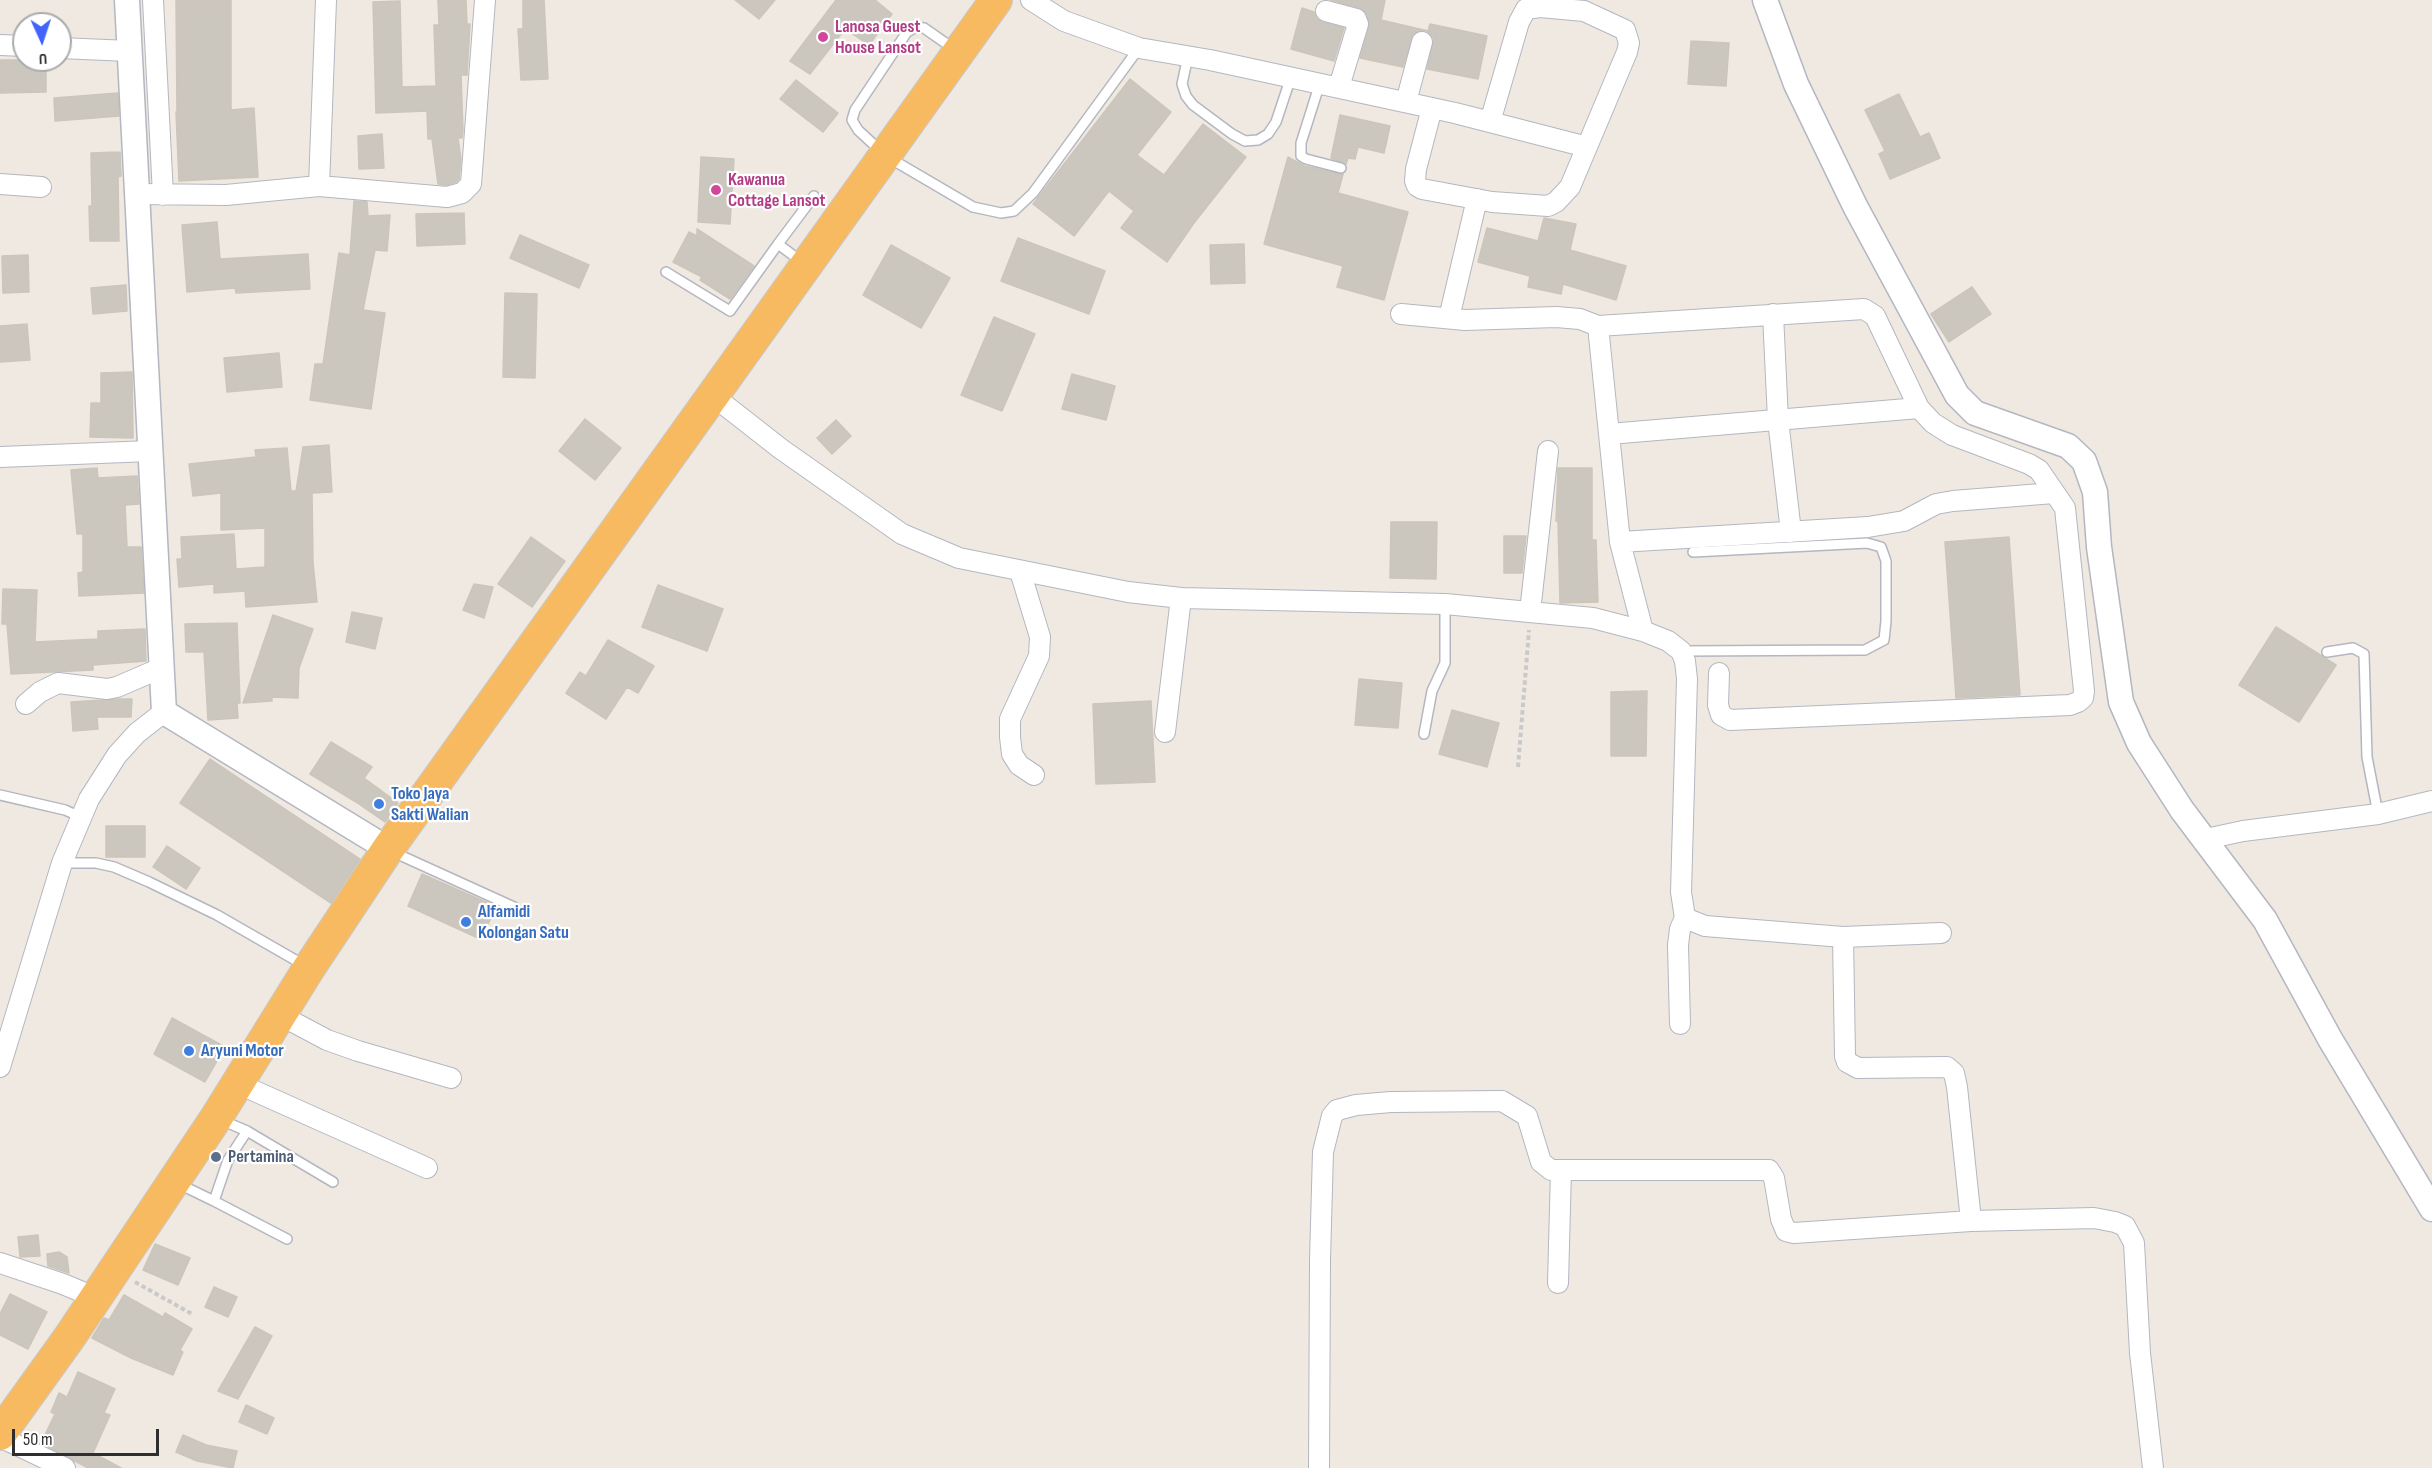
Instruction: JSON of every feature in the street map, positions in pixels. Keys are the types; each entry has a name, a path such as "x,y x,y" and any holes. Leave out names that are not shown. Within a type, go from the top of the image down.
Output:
{"highway":[{"path":"0,1435 69,1338 94,1297 216,1118 309,968 388,849 996,0"}],"street":[{"path":"127,0 164,712"},
{"path":"153,0 163,195"},
{"path":"319,186 326,0"},
{"path":"136,194 226,195 319,186 447,196 462,193 471,184 485,0"},
{"path":"1031,0 1064,21 1139,48 1291,76 1587,147"},
{"path":"1765,0 1796,84 1855,206 1958,395 1975,413 2068,446 2084,461 2095,492 2099,548 2121,702 2139,743 2159,777 2265,920 2330,1039 2432,1209"},
{"path":"1432,108 1416,169 1415,181 1422,189 1477,199 1548,206 1556,202 1570,187 1627,52 1629,43 1625,30 1584,10 1540,7 1527,9 1522,14 1490,122"},
{"path":"1326,11 1356,19 1358,24 1329,85"},
{"path":"1406,102 1422,42"},
{"path":"72,49 129,51"},
{"path":"0,184 41,187"},
{"path":"1449,318 1477,199"},
{"path":"1401,314 1449,318 1556,317 1580,319 1598,326 1864,309 1875,316 1919,408 1933,423 1952,435 2029,464 2039,470 2065,508 2084,691 2078,702 2070,705 1730,720 1721,715 1718,705 1719,673"},
{"path":"1773,314 1778,420 1791,532"},
{"path":"1598,326 1620,542 1642,631"},
{"path":"712,395 781,449 902,534 959,558 1128,592 1181,598 1445,604 1593,618 1642,631 1668,641 1681,651 1685,661 1687,679 1681,892 1685,918 1680,929 1678,945 1680,1024"},
{"path":"1609,434 1919,408"},
{"path":"0,457 150,451"},
{"path":"1530,612 1548,451"},
{"path":"1620,542 1869,527 1904,521 1936,504 2054,493"},
{"path":"1020,571 1040,637 1040,656 1010,719 1010,737 1012,754 1019,765 1034,775"},
{"path":"1165,732 1181,598"},
{"path":"26,704 40,692 58,682 107,689 161,668"},
{"path":"164,712 388,849"},
{"path":"0,1067 62,863 81,817 102,775 117,755 137,733 164,712"},
{"path":"2206,839 2243,831 2378,814 2432,801"},
{"path":"1685,918 1705,926 1843,937 1941,933"},
{"path":"1843,937 1846,1062 1858,1068 1947,1067 1954,1073 1971,1221"},
{"path":"280,1015 327,1040 358,1052 451,1078"},
{"path":"239,1083 428,1168"},
{"path":"1319,1468 1323,1152 1332,1116 1337,1110 1356,1105 1391,1102 1502,1101 1527,1116 1540,1162 1551,1170 1769,1170 1774,1178 1781,1219 1786,1231 1794,1233 1971,1221 2094,1218 2125,1226 2134,1244 2140,1353 2153,1468"},
{"path":"1558,1283 1561,1170"},
{"path":"0,1263 94,1297"},
{"path":"0,1435 65,1468"}],"lane":[{"path":"960,53 924,28 916,27 907,32 853,115 854,126 886,156 973,207 1002,213 1014,211 1033,193 1139,48"},
{"path":"1188,56 1182,84 1186,96 1193,105 1245,141 1258,140 1268,134 1276,122 1291,76"},
{"path":"1329,85 1301,143 1301,156 1341,168"},
{"path":"666,272 730,311 814,196"},
{"path":"778,244 807,265"},
{"path":"1681,651 1865,650 1884,640 1886,561 1881,547 1867,543 1693,552"},
{"path":"1425,734 1432,691 1445,663 1445,604"},
{"path":"2327,652 2353,648 2364,654 2367,757 2378,814"},
{"path":"0,795 65,810 81,817"},
{"path":"388,849 514,908"},
{"path":"62,863 96,863 114,867 217,915 309,968"},
{"path":"216,1118 247,1131 333,1182"},
{"path":"214,1201 228,1160 247,1131"},
{"path":"172,1181 287,1239"}],"path":[{"path":"1518,767 1530,612"},
{"path":"114,1270 192,1314"}],"building":[{"path":"176,0 231,0 231,110 254,108 258,177 179,181 176,112"},
{"path":"438,0 466,0 467,24 470,24 467,75 461,75 463,131 462,138 458,138 461,160 459,179 446,185 438,184 432,139 428,139 427,111 376,113 373,2 400,1 402,87 436,86 434,25 439,25"},
{"path":"523,0 544,0 548,79 521,80 518,29 523,29"},
{"path":"735,0 775,0 759,19"},
{"name":"Lanosa Guest House Lansot","path":"836,0 875,0 892,14 869,45 845,29 810,74 790,61"},
{"path":"1331,0 1385,0 1381,20 1424,30 1413,34 1403,67 1360,58 1369,27 1367,15 1360,8"},
{"path":"1302,8 1314,12 1317,19 1322,22 1344,28 1334,61 1291,49"},
{"path":"1430,24 1487,36 1478,79 1427,69 1434,39 1426,30 1428,31"},
{"path":"1691,41 1729,43 1726,86 1688,84"},
{"path":"0,60 12,60 12,72 46,72 46,92 0,93"},
{"path":"1130,79 1171,112 1137,155 1164,175 1203,124 1246,157 1194,223 1167,262 1121,228 1134,211 1109,191 1074,236 1033,204"},
{"path":"796,80 838,113 823,132 780,99"},
{"path":"118,93 119,116 55,121 54,98"},
{"path":"1899,94 1920,137 1929,133 1940,158 1890,179 1879,154 1885,151 1865,110"},
{"path":"1340,115 1390,126 1384,153 1358,147 1355,159 1348,158 1346,164 1331,158"},
{"path":"382,134 384,168 359,169 358,136"},
{"path":"120,152 119,241 90,241 91,153"},
{"name":"Kawanua Cottage Lansot","path":"701,157 734,159 730,224 698,222"},
{"path":"1288,157 1304,166 1343,174 1338,193 1408,212 1384,300 1337,287 1343,266 1264,244"},
{"path":"354,201 367,202 368,216 390,215 387,251 375,250 363,310 385,313 371,409 310,400 315,364 323,364 339,253 350,255"},
{"path":"464,213 465,244 417,246 416,214"},
{"path":"1544,218 1576,224 1570,250 1626,266 1616,300 1563,284 1561,294 1528,287 1530,276 1478,262 1487,228 1538,241"},
{"path":"217,222 220,259 308,254 310,289 236,293 235,288 187,292 182,225"},
{"path":"697,229 754,266 730,299 700,280 702,277 673,262 689,232 697,236"},
{"path":"520,235 589,265 579,288 510,258"},
{"path":"1018,238 1105,271 1089,314 1001,281"},
{"path":"1244,244 1245,283 1211,284 1210,245"},
{"path":"891,245 950,278 921,328 863,295"},
{"path":"28,255 29,292 3,293 2,256"},
{"path":"126,285 127,311 93,314 91,288"},
{"path":"1972,287 1991,314 1949,342 1931,314"},
{"path":"505,293 537,294 535,378 503,377"},
{"path":"994,317 1035,334 1002,411 961,395"},
{"path":"27,324 30,360 0,362 0,326"},
{"path":"279,353 282,387 227,392 224,358"},
{"path":"132,372 133,438 90,437 91,403 101,403 101,373"},
{"path":"1072,374 1115,386 1106,420 1062,409"},
{"path":"585,419 621,448 595,480 559,451"},
{"path":"836,420 851,436 832,454 817,438"},
{"path":"329,445 332,492 312,493 313,563 317,602 246,607 245,591 214,593 214,584 179,587 177,559 182,559 181,537 234,534 236,569 265,567 265,528 221,530 221,493 193,496 189,464 256,457 255,450 287,448 291,491 296,491 303,447"},
{"path":"97,468 98,478 137,476 139,504 125,505 127,547 141,547 144,593 79,596 78,573 83,572 83,534 77,534 71,470"},
{"path":"1558,468 1592,468 1592,540 1596,540 1598,602 1560,603 1558,521 1556,521"},
{"path":"1391,522 1437,522 1436,579 1390,578"},
{"path":"1504,536 1526,536 1522,573 1504,573"},
{"path":"531,537 565,561 532,607 498,584"},
{"path":"2009,537 2020,695 1956,698 1945,542"},
{"path":"474,584 493,587 484,618 463,610"},
{"path":"658,585 723,609 707,651 642,627"},
{"path":"3,589 37,590 35,642 98,639 98,631 145,629 146,661 93,665 93,670 11,674 7,624 2,624"},
{"path":"352,612 382,618 375,649 346,642"},
{"path":"273,615 313,629 299,668 298,698 272,697 272,701 243,703"},
{"path":"237,623 240,703 237,703 238,718 208,720 204,652 186,652 185,624"},
{"path":"2276,627 2336,665 2299,722 2239,685"},
{"path":"608,640 654,666 638,693 627,687 606,719 566,693 580,672 586,676"},
{"path":"1359,679 1402,683 1398,728 1355,725"},
{"path":"1647,691 1646,756 1611,756 1611,692"},
{"path":"132,699 131,717 97,717 98,729 73,731 71,702"},
{"path":"1151,701 1155,782 1096,784 1093,704"},
{"path":"1452,710 1499,723 1487,767 1439,754"},
{"path":"331,742 372,767 364,778 398,803 385,822 310,774"},
{"path":"210,759 360,859 331,903 180,803"},
{"path":"106,826 145,826 145,857 106,857"},
{"path":"167,846 200,868 186,889 153,867"},
{"name":"Alfamidi Kolongan Satu","path":"422,874 497,907 480,939 408,906"},
{"name":"Aryuni Motor","path":"172,1018 225,1047 205,1082 154,1054"},
{"path":"38,1235 40,1256 20,1257 18,1237"},
{"path":"155,1244 190,1258 178,1285 143,1270"},
{"path":"59,1252 67,1257 69,1273 48,1266 47,1254"},
{"path":"214,1287 237,1297 228,1317 205,1307"},
{"path":"10,1294 47,1312 28,1349 0,1335 0,1314"},
{"path":"124,1295 163,1317 165,1313 192,1329 180,1350 183,1352 173,1375 131,1358 92,1338 104,1318 109,1320"},
{"path":"255,1327 272,1336 238,1399 218,1391"},
{"path":"78,1372 115,1389 104,1413 110,1415 93,1453 121,1468 88,1468 41,1443 55,1414 51,1412 59,1393 67,1397"},
{"path":"246,1405 274,1418 267,1434 239,1422"},
{"path":"183,1435 206,1445 237,1451 233,1468 197,1461 176,1452"}],"place":[{"name":"Lanosa Guest House Lansot","path":"823,37"},
{"name":"Kawanua Cottage Lansot","path":"716,190"},
{"name":"Toko Jaya Sakti Walian","path":"379,804"},
{"name":"Alfamidi Kolongan Satu","path":"466,922"},
{"name":"Aryuni Motor","path":"189,1051"},
{"name":"Pertamina","path":"216,1157"}]}
